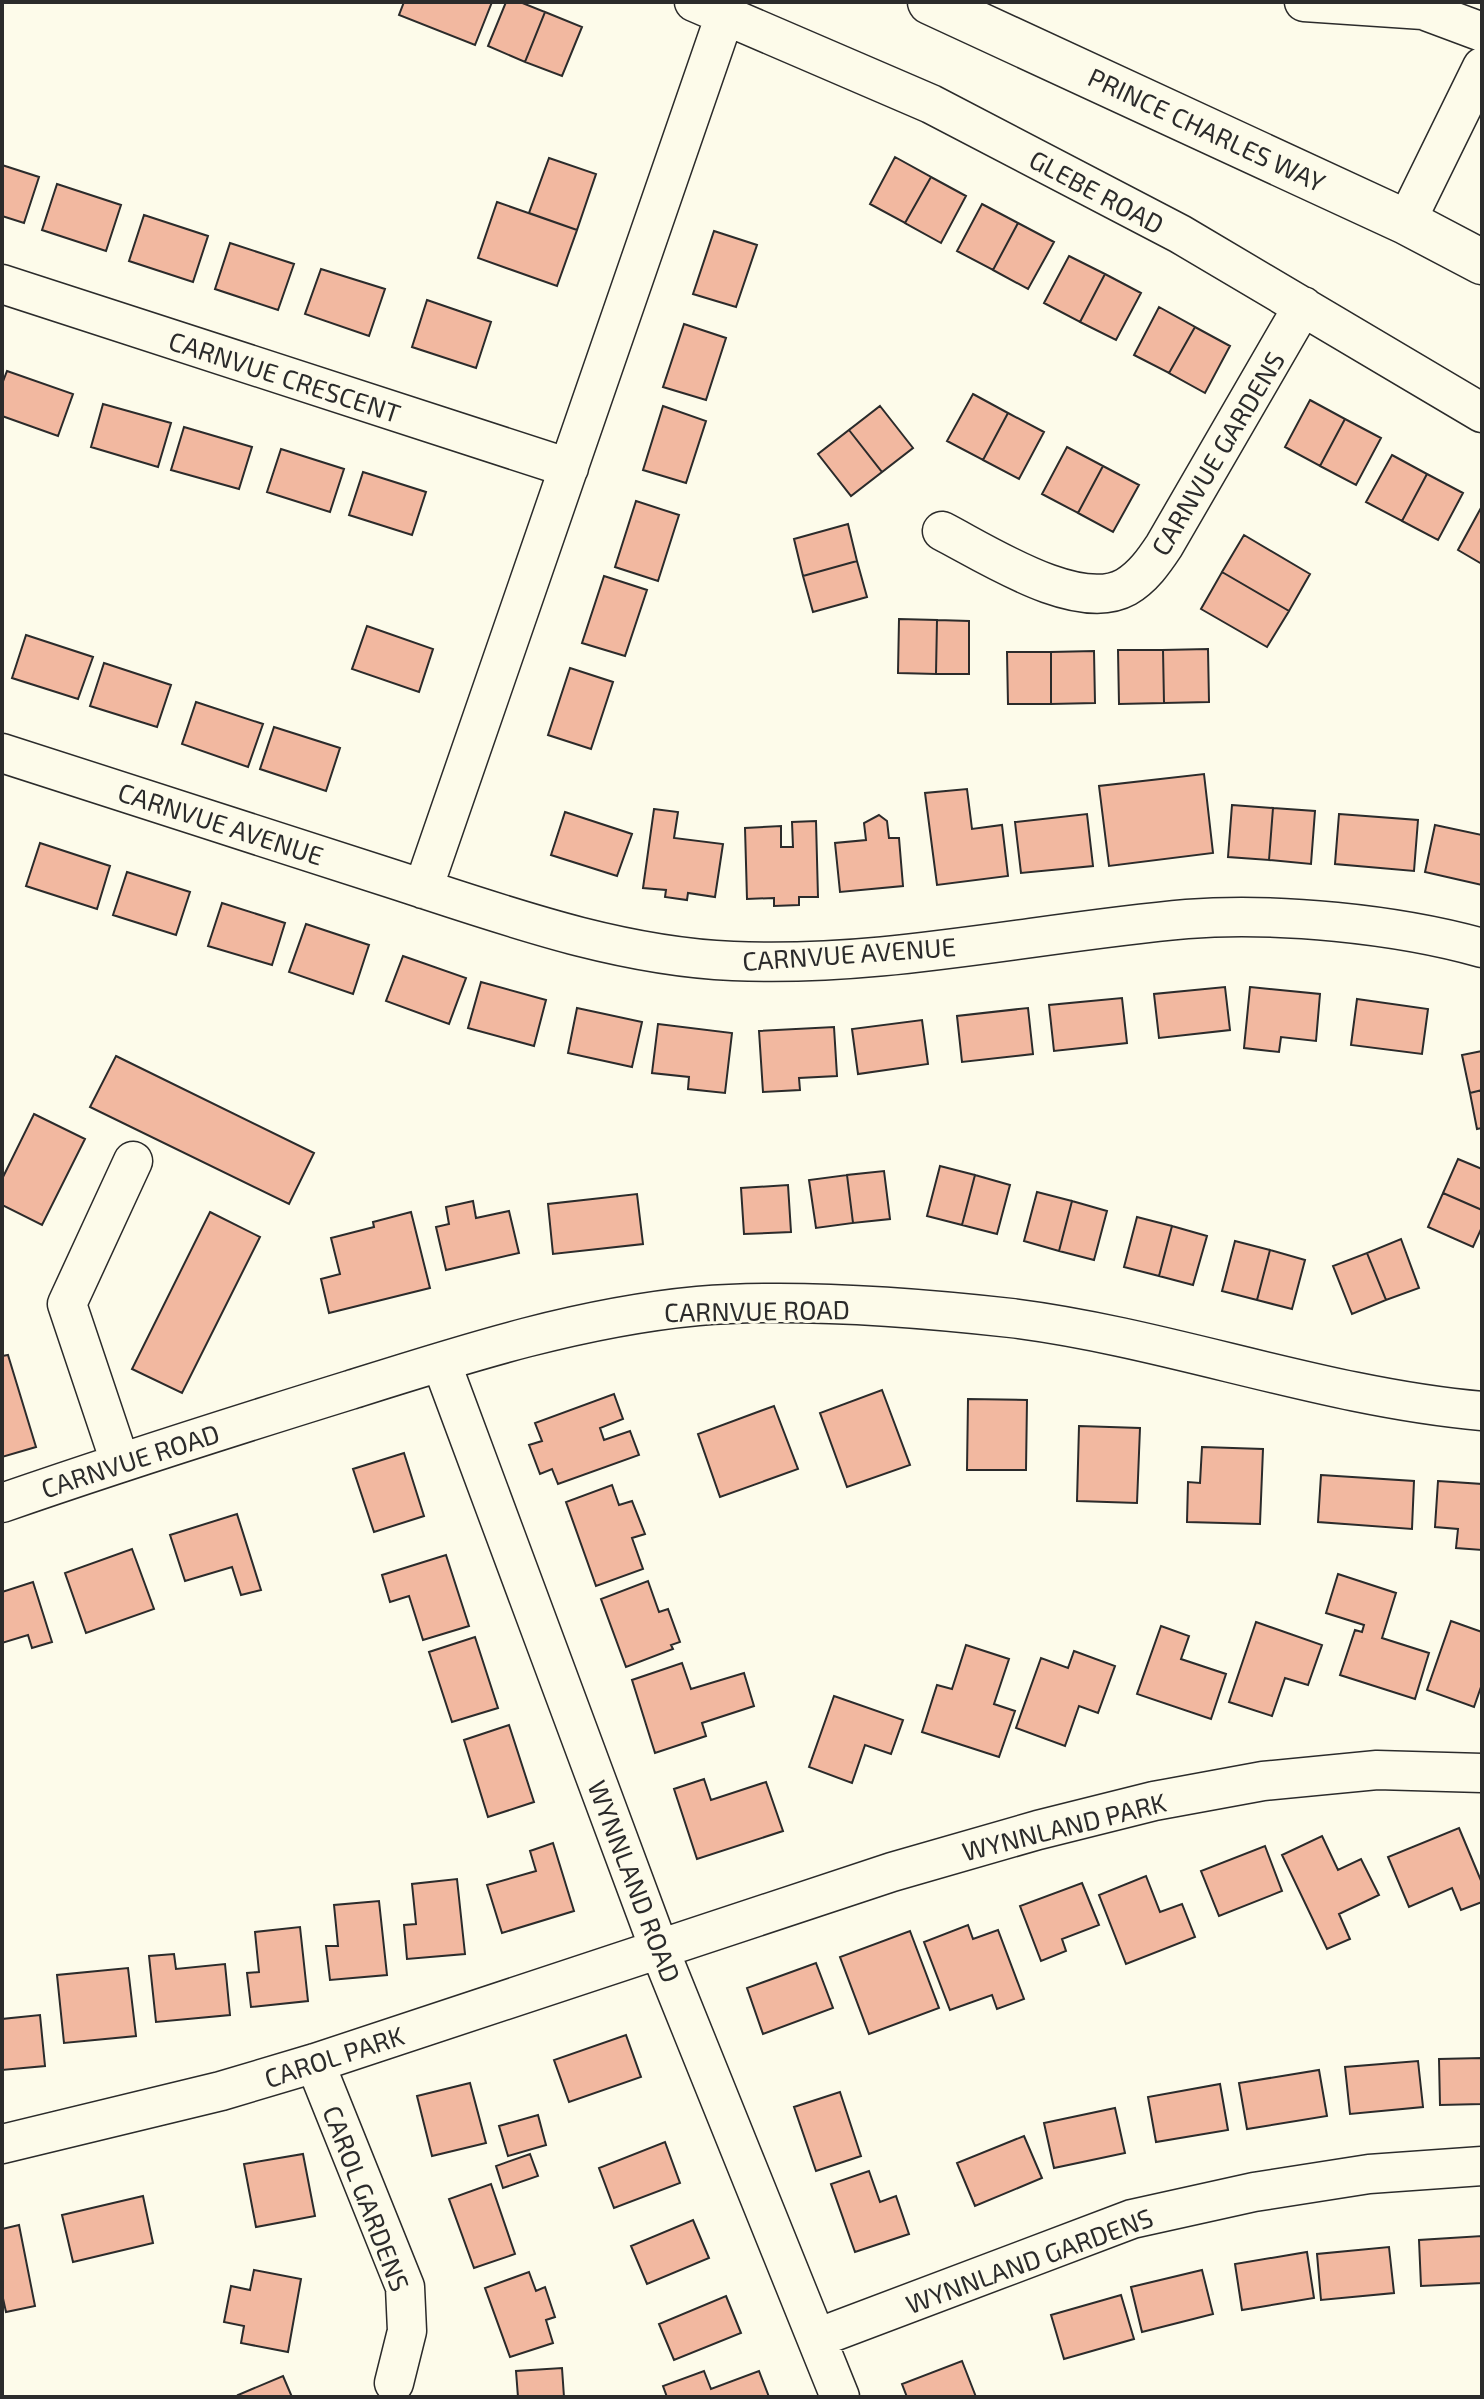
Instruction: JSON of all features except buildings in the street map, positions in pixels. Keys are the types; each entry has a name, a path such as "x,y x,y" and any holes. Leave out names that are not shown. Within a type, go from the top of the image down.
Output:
{"street":[{"name":"PRINCE CHARLES WAY","path":"930,2 1406,222 1482,262"},
{"path":"1304,2 1423,10 1482,32"},
{"path":"423,889 569,468 709,8"},
{"name":"GLEBE ROAD","path":"709,8 931,104 1180,234 1482,413"},
{"path":"1406,222 1482,67"},
{"name":"CARNVUE CRESCENT","path":"2,284 569,468"},
{"name":"CARNVUE GARDENS","path":"942,531 1059,588 1093,593 1125,588 1149,567 1164,546 1303,306"},
{"name":"CARNVUE AVENUE","path":"2,753 552,930 653,954 733,961 807,961 1190,919 1233,918 1373,928 1441,937 1482,948"},
{"path":"120,1462 67,1304 133,1161"},
{"name":"CARNVUE ROAD","path":"2,1503 120,1462 441,1362 582,1325 701,1306 920,1310 1013,1319 1122,1338 1362,1392 1480,1407"},
{"name":"WYNNLAND ROAD","path":"441,1362 660,1951 840,2397"},
{"name":"WYNNLAND PARK","path":"660,1951 892,1872 1154,1801 1263,1781 1377,1770 1482,1773"},
{"name":"CAROL PARK","path":"2,2144 221,2091 660,1951"},
{"name":"CAROL GARDENS","path":"315,2063 405,2287 407,2331 394,2383"},
{"name":"WYNNLAND GARDENS","path":"817,2338 1132,2219 1254,2192 1369,2174 1482,2166"}]}
